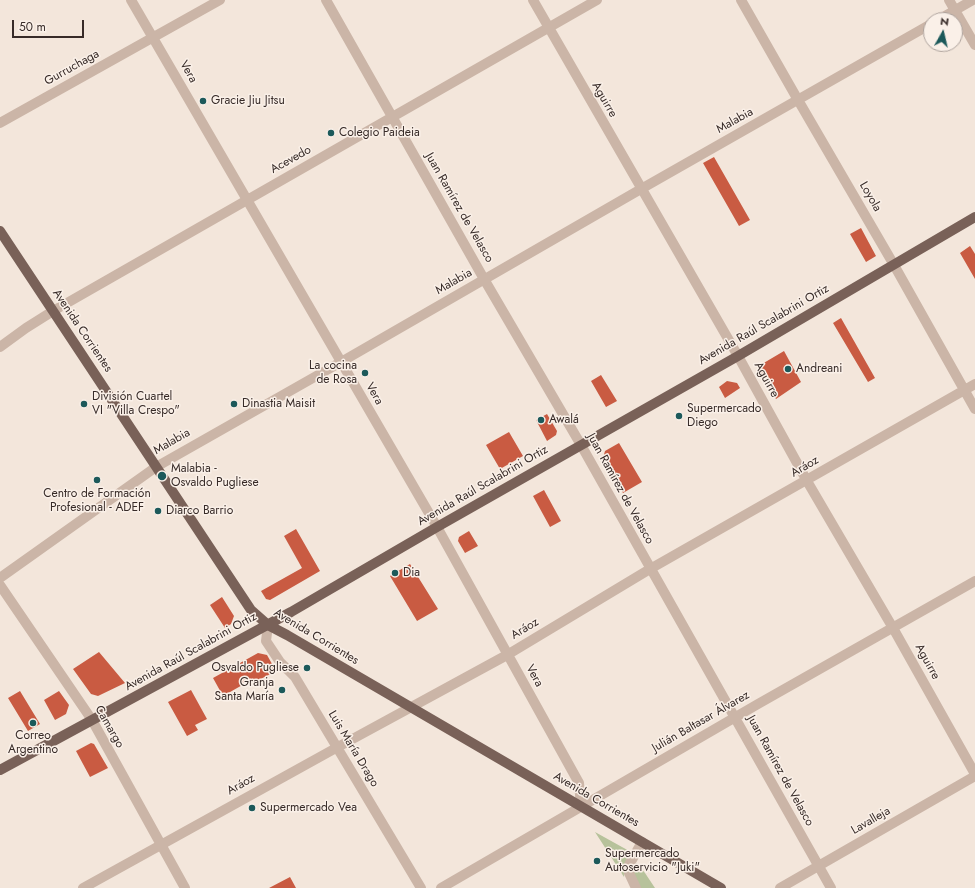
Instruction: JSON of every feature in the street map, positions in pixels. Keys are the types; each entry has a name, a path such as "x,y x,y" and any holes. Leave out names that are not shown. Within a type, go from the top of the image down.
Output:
{"main road":[{"name":"Avenida Raúl Scalabrini Ortiz","path":"0,770 268,624 738,356 975,217"},
{"name":"Avenida Corrientes","path":"0,231 252,610 268,624 721,888"}],"street":[{"name":"Vera","path":"132,0 436,527 579,783 581,806"},
{"name":"Gurruchaga","path":"0,122 220,0"},
{"name":"Juan Ramírez de Velasco","path":"326,0 484,279 581,445 831,888"},
{"name":"Aguirre","path":"533,0 738,356 807,481 893,628 975,775"},
{"name":"Acevedo","path":"0,347 53,311 597,0"},
{"name":"Loyola","path":"741,0 894,265 975,409"},
{"path":"949,0 975,45"},
{"path":"952,12 973,0"},
{"name":"Malabia","path":"0,578 156,467 923,29"},
{"name":"Aráoz","path":"83,888 507,655 650,569 975,384"},
{"name":"Julián Baltasar Álvarez","path":"441,888 735,717 975,581"},
{"name":"Camargo","path":"0,585 92,720 185,888"},
{"name":"Luis María Drago","path":"268,624 266,641 280,662 295,677 336,748 421,888"},
{"name":"Lavalleja","path":"780,888 975,775"},
{"path":"636,888 629,873 629,865 642,842"}],"green space":[{"path":"595,832 631,852 626,862 624,877"},
{"path":"636,863 655,888 639,888 636,884 633,869"}],"building":[{"path":"714,157 750,220 739,226 703,163"},
{"path":"861,228 876,256 866,262 850,234"},
{"path":"970,246 975,254 975,279 960,253"},
{"path":"841,318 875,378 868,382 833,323"},
{"path":"784,351 801,382 776,399 760,372 762,364"},
{"path":"601,375 617,401 606,407 591,381"},
{"path":"727,381 737,383 740,388 725,398 719,387"},
{"path":"547,414 557,431 556,435 547,441 536,420"},
{"path":"509,432 523,456 500,469 486,445"},
{"path":"619,443 642,482 623,493 603,458 605,451"},
{"path":"544,490 561,521 550,527 533,496"},
{"path":"296,529 320,571 270,600 266,599 261,591 302,568 284,536"},
{"path":"469,531 478,546 465,553 458,541 459,537"},
{"path":"410,564 438,609 417,621 390,576"},
{"path":"222,597 234,616 231,624 225,628 210,605"},
{"path":"99,652 125,683 98,696 91,694 73,669"},
{"path":"258,653 267,655 276,671 255,682 253,679 223,696 213,678"},
{"path":"191,690 207,719 195,725 198,730 187,736 168,702"},
{"path":"20,691 40,724 28,731 8,698"},
{"path":"59,691 69,705 66,714 55,720 44,700"},
{"path":"91,743 94,744 108,768 90,777 76,751"},
{"path":"290,877 296,888 269,888"}],"place":[{"name":"Gracie Jiu Jitsu","path":"203,101"},
{"name":"Colegio Paideia","path":"331,133"},
{"name":"Andreani","path":"788,369"},
{"name":"La cocina de Rosa","path":"365,373"},
{"name":"División Cuartel VI \"Villa Crespo\"","path":"84,404"},
{"name":"Dinastia Maisit","path":"234,404"},
{"name":"Supermercado Diego","path":"679,416"},
{"name":"Awalá","path":"541,420"},
{"name":"Malabia - Osvaldo Pugliese","path":"162,476"},
{"name":"Centro de Formación Profesional - ADEF","path":"97,480"},
{"name":"Diarco Barrio","path":"158,511"},
{"name":"Dia","path":"395,573"},
{"name":"Osvaldo Pugliese","path":"307,668"},
{"name":"Granja Santa María","path":"282,690"},
{"name":"Correo Argentino","path":"33,723"},
{"name":"Supermercado Vea","path":"252,808"},
{"name":"Supermercado Autoservicio \"Juki\"","path":"597,861"}]}
